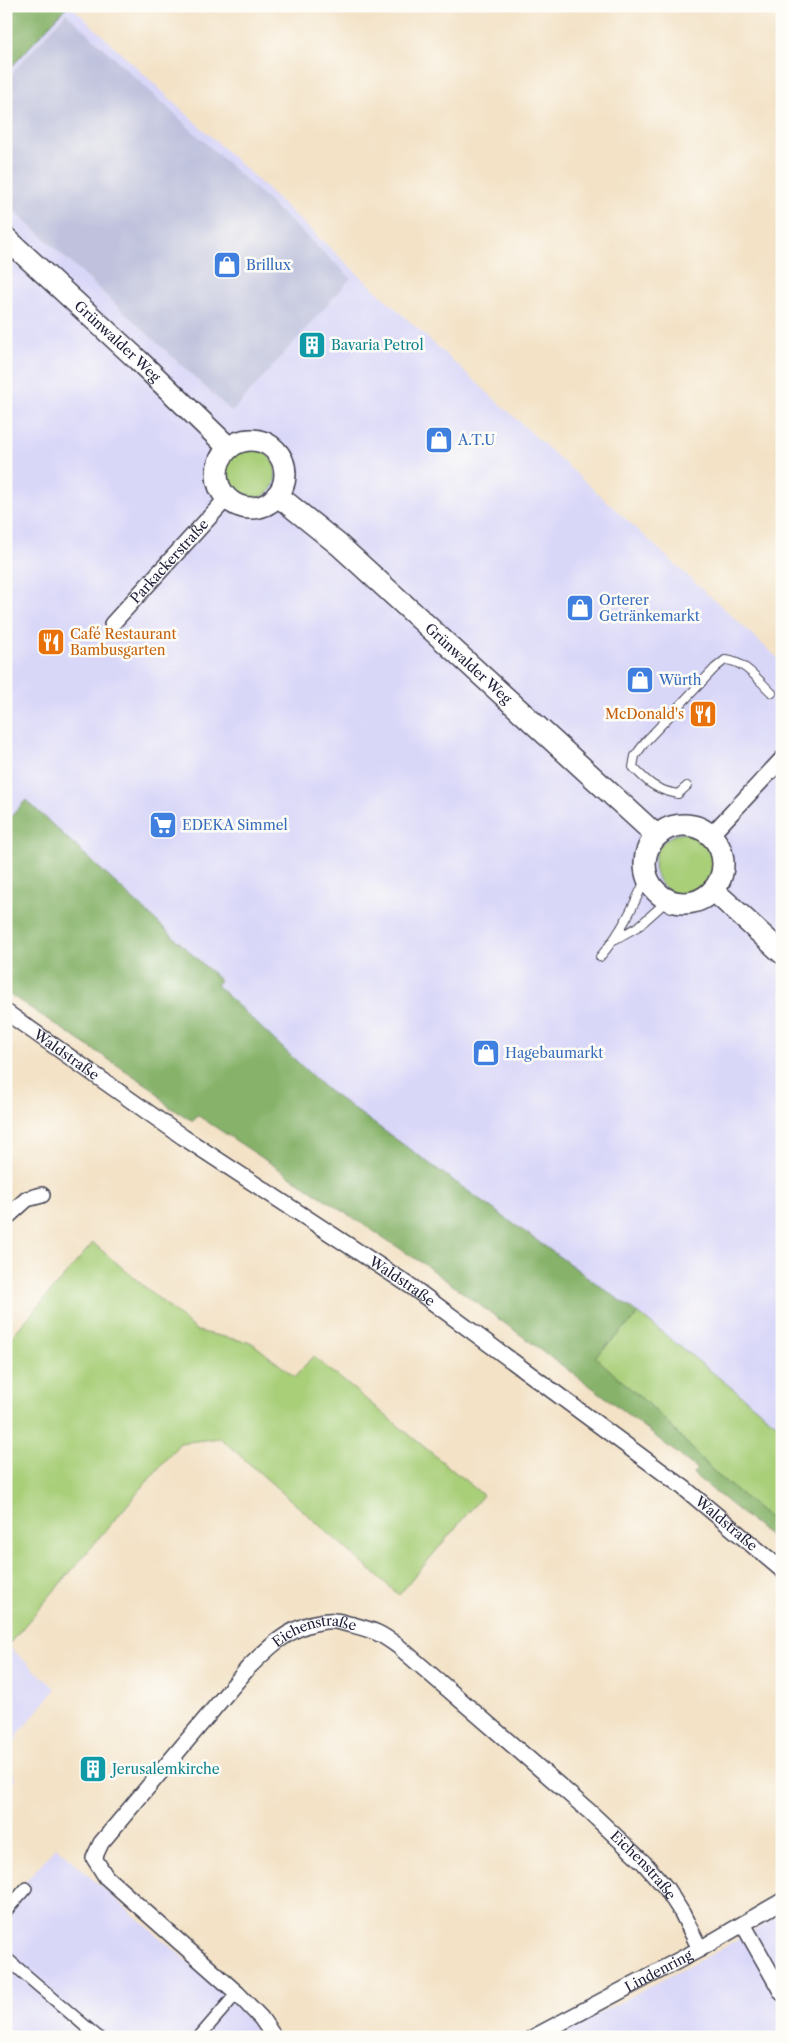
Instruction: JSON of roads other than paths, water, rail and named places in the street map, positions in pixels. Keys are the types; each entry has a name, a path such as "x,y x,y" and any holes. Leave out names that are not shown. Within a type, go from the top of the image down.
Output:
{"main road":[{"name":"Grünwalder Weg","path":"6,238 138,360 228,448"},
{"path":"249,440 260,441 273,448 281,460 284,472 283,484 277,495 269,502 247,507 227,498 220,489 217,478 217,467 221,456 228,448 238,442 249,440"},
{"name":"Grünwalder Weg","path":"277,495 339,545 657,836"},
{"path":"678,826 690,826 701,829 710,836 716,843 723,860 722,871 713,890 704,898 680,903 668,900 659,894 651,885 647,876 646,855 657,836 678,826"},
{"path":"713,890 782,953"}],"street":[{"name":"Parkackerstraße","path":"112,624 227,498"},
{"path":"710,836 782,759"},
{"name":"Waldstraße","path":"6,1012 183,1137 420,1293 684,1488 782,1570"},
{"path":"6,1218 27,1199 42,1195"},
{"name":"Eichenstraße","path":"274,2037 261,2018 237,1993 106,1877 94,1858 101,1843 254,1662 274,1643 291,1632 308,1625 333,1620 379,1632 590,1812 644,1863 666,1888 682,1913 700,1950"},
{"path":"6,1911 26,1888"},
{"name":"Lindenring","path":"534,2037 700,1950 782,1901"},
{"path":"743,1924 782,1993"},
{"path":"6,1958 98,2037"},
{"path":"199,2037 237,1993"}],"lane":[{"path":"687,786 678,794 661,791 644,779 633,767 635,756 646,741 715,668 725,660 736,660 772,693"},
{"path":"600,957 616,939 627,916 633,909 647,876"},
{"path":"616,939 639,926 668,900"}],"place":[{"name":"Brillux","path":"227,265"},
{"name":"Bavaria Petrol","path":"312,345"},
{"name":"A.T.U","path":"439,440"},
{"name":"Orterer Getränkemarkt","path":"580,608"},
{"name":"Café Restaurant Bambusgarten","path":"51,642"},
{"name":"Würth","path":"640,680"},
{"name":"McDonald's","path":"703,714"},
{"name":"EDEKA Simmel","path":"163,825"},
{"name":"Hagebaumarkt","path":"486,1053"},
{"name":"Jerusalemkirche","path":"93,1769"}]}
